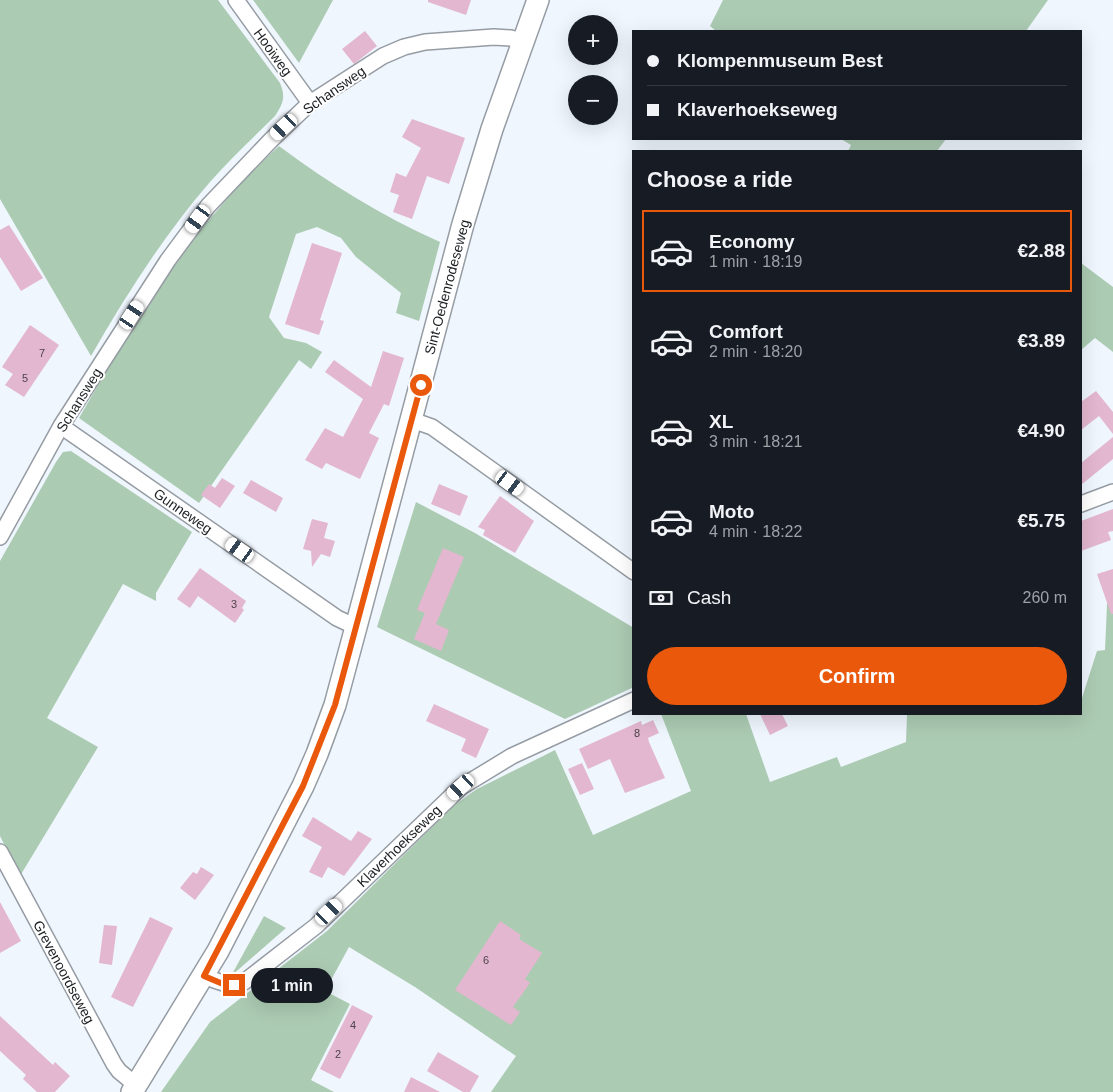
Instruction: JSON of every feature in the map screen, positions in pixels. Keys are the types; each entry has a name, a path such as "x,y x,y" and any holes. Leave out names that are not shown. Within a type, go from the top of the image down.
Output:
{"street":[{"name":"Hooiweg","path":"236,0 310,103"},
{"name":"Sint-Oedenrodeseweg","path":"134,1089 204,976 303,786 335,705 463,224 492,129 538,0"},
{"name":"Schansweg","path":"0,537 61,426 168,260 208,206 310,103 383,56 404,47 425,42 494,37 511,38 523,43"},
{"path":"412,420 432,427 632,571"},
{"name":"Gunneweg","path":"61,426 337,618 356,627"},
{"path":"1082,504 1113,492"},
{"name":"Klaverhoekseweg","path":"204,976 223,984 234,985 244,982 316,926 461,787 512,756 632,701"},
{"name":"Grevenoordseweg","path":"0,852 114,1064 134,1089"}],"green space":[{"path":"0,0 218,0 282,88 283,100 275,116 218,173 193,202 161,244 91,356 0,199"},
{"path":"253,0 333,0 299,63"},
{"path":"723,0 1048,0 1027,30 715,30 710,26"},
{"path":"843,140 945,140 938,150 848,150 851,145"},
{"path":"279,146 357,198 440,242 419,321 396,313 401,293 356,257 341,238 317,227 296,234 269,317 284,338 306,343 322,352 311,369 299,360 199,503 79,418 144,309 193,240 248,176"},
{"path":"1082,264 1113,287 1113,352 1095,338 1082,349"},
{"path":"71,451 192,532 156,593 156,601 123,584 47,718 98,747 20,876 0,836 0,561 56,462 63,452"},
{"path":"416,502 475,533 632,627 632,688 565,719 377,627"},
{"path":"1108,582 1113,582 1113,1092 491,1092 516,1056 415,987 349,947 325,991 350,1004 311,1080 334,1092 161,1092 210,1022 327,931 452,807 477,789 555,750 593,835 691,791 661,715 746,715 770,782 837,757 841,767 906,742 907,715 1082,715 1082,698 1097,651 1105,650"},
{"path":"264,916 286,928 231,976"}],"building":[{"path":"428,0 471,0 466,15 428,2"},
{"path":"365,31 377,46 354,64 342,49"},
{"path":"412,119 465,138 449,184 427,176 412,219 393,212 399,195 390,192 396,173 406,177 421,148 402,137"},
{"path":"9,225 43,278 21,291 0,257 0,230"},
{"path":"312,243 342,253 320,320 324,321 319,335 285,324"},
{"path":"30,325 59,345 24,397 5,385 13,374 2,367"},
{"path":"383,351 404,358 389,406 384,404 369,433 379,438 360,479 326,463 322,469 305,460 325,428 343,437 363,399 325,372 334,360 371,387"},
{"path":"1096,391 1113,412 1113,434 1099,416 1082,429 1082,401"},
{"path":"1113,437 1113,459 1082,484 1082,462"},
{"path":"222,478 235,486 220,508 201,495 209,484 215,488"},
{"path":"251,480 283,498 276,512 243,493"},
{"path":"439,484 468,496 460,516 431,504"},
{"path":"500,496 534,521 515,553 483,535 485,530 478,527"},
{"path":"1113,509 1113,531 1108,532 1111,540 1082,551 1082,521"},
{"path":"312,519 328,523 324,538 335,541 330,557 321,554 312,567 311,551 303,549"},
{"path":"443,548 464,557 436,624 449,630 441,651 414,639 425,613 417,610"},
{"path":"200,568 246,601 242,608 244,610 235,623 198,596 190,608 177,599"},
{"path":"1113,569 1113,614 1111,614 1097,574"},
{"path":"434,704 489,729 476,758 461,751 466,739 426,721"},
{"path":"760,715 782,715 788,726 770,735"},
{"path":"653,720 659,733 648,738 665,778 625,793 610,759 588,769 579,749 641,721 642,725"},
{"path":"582,763 594,789 580,795 568,769"},
{"path":"313,817 351,841 358,831 372,839 344,876 328,867 322,878 309,872 322,847 302,836"},
{"path":"201,867 214,875 195,900 180,888 193,872 197,874"},
{"path":"0,902 21,941 0,953"},
{"path":"150,917 173,928 133,1007 111,997"},
{"path":"500,921 521,935 519,939 542,953 525,979 530,983 513,1007 520,1012 511,1025 455,990"},
{"path":"104,925 117,926 112,965 99,963"},
{"path":"352,1005 373,1016 340,1079 320,1069"},
{"path":"0,1016 53,1065 55,1062 70,1076 55,1092 37,1092 23,1079 26,1075 0,1051"},
{"path":"438,1052 479,1076 470,1092 463,1092 427,1071"},
{"path":"411,1077 440,1092 404,1092"}],"route":[{"path":"234,985 223,984 204,976 303,786 335,705 421,385"}]}
